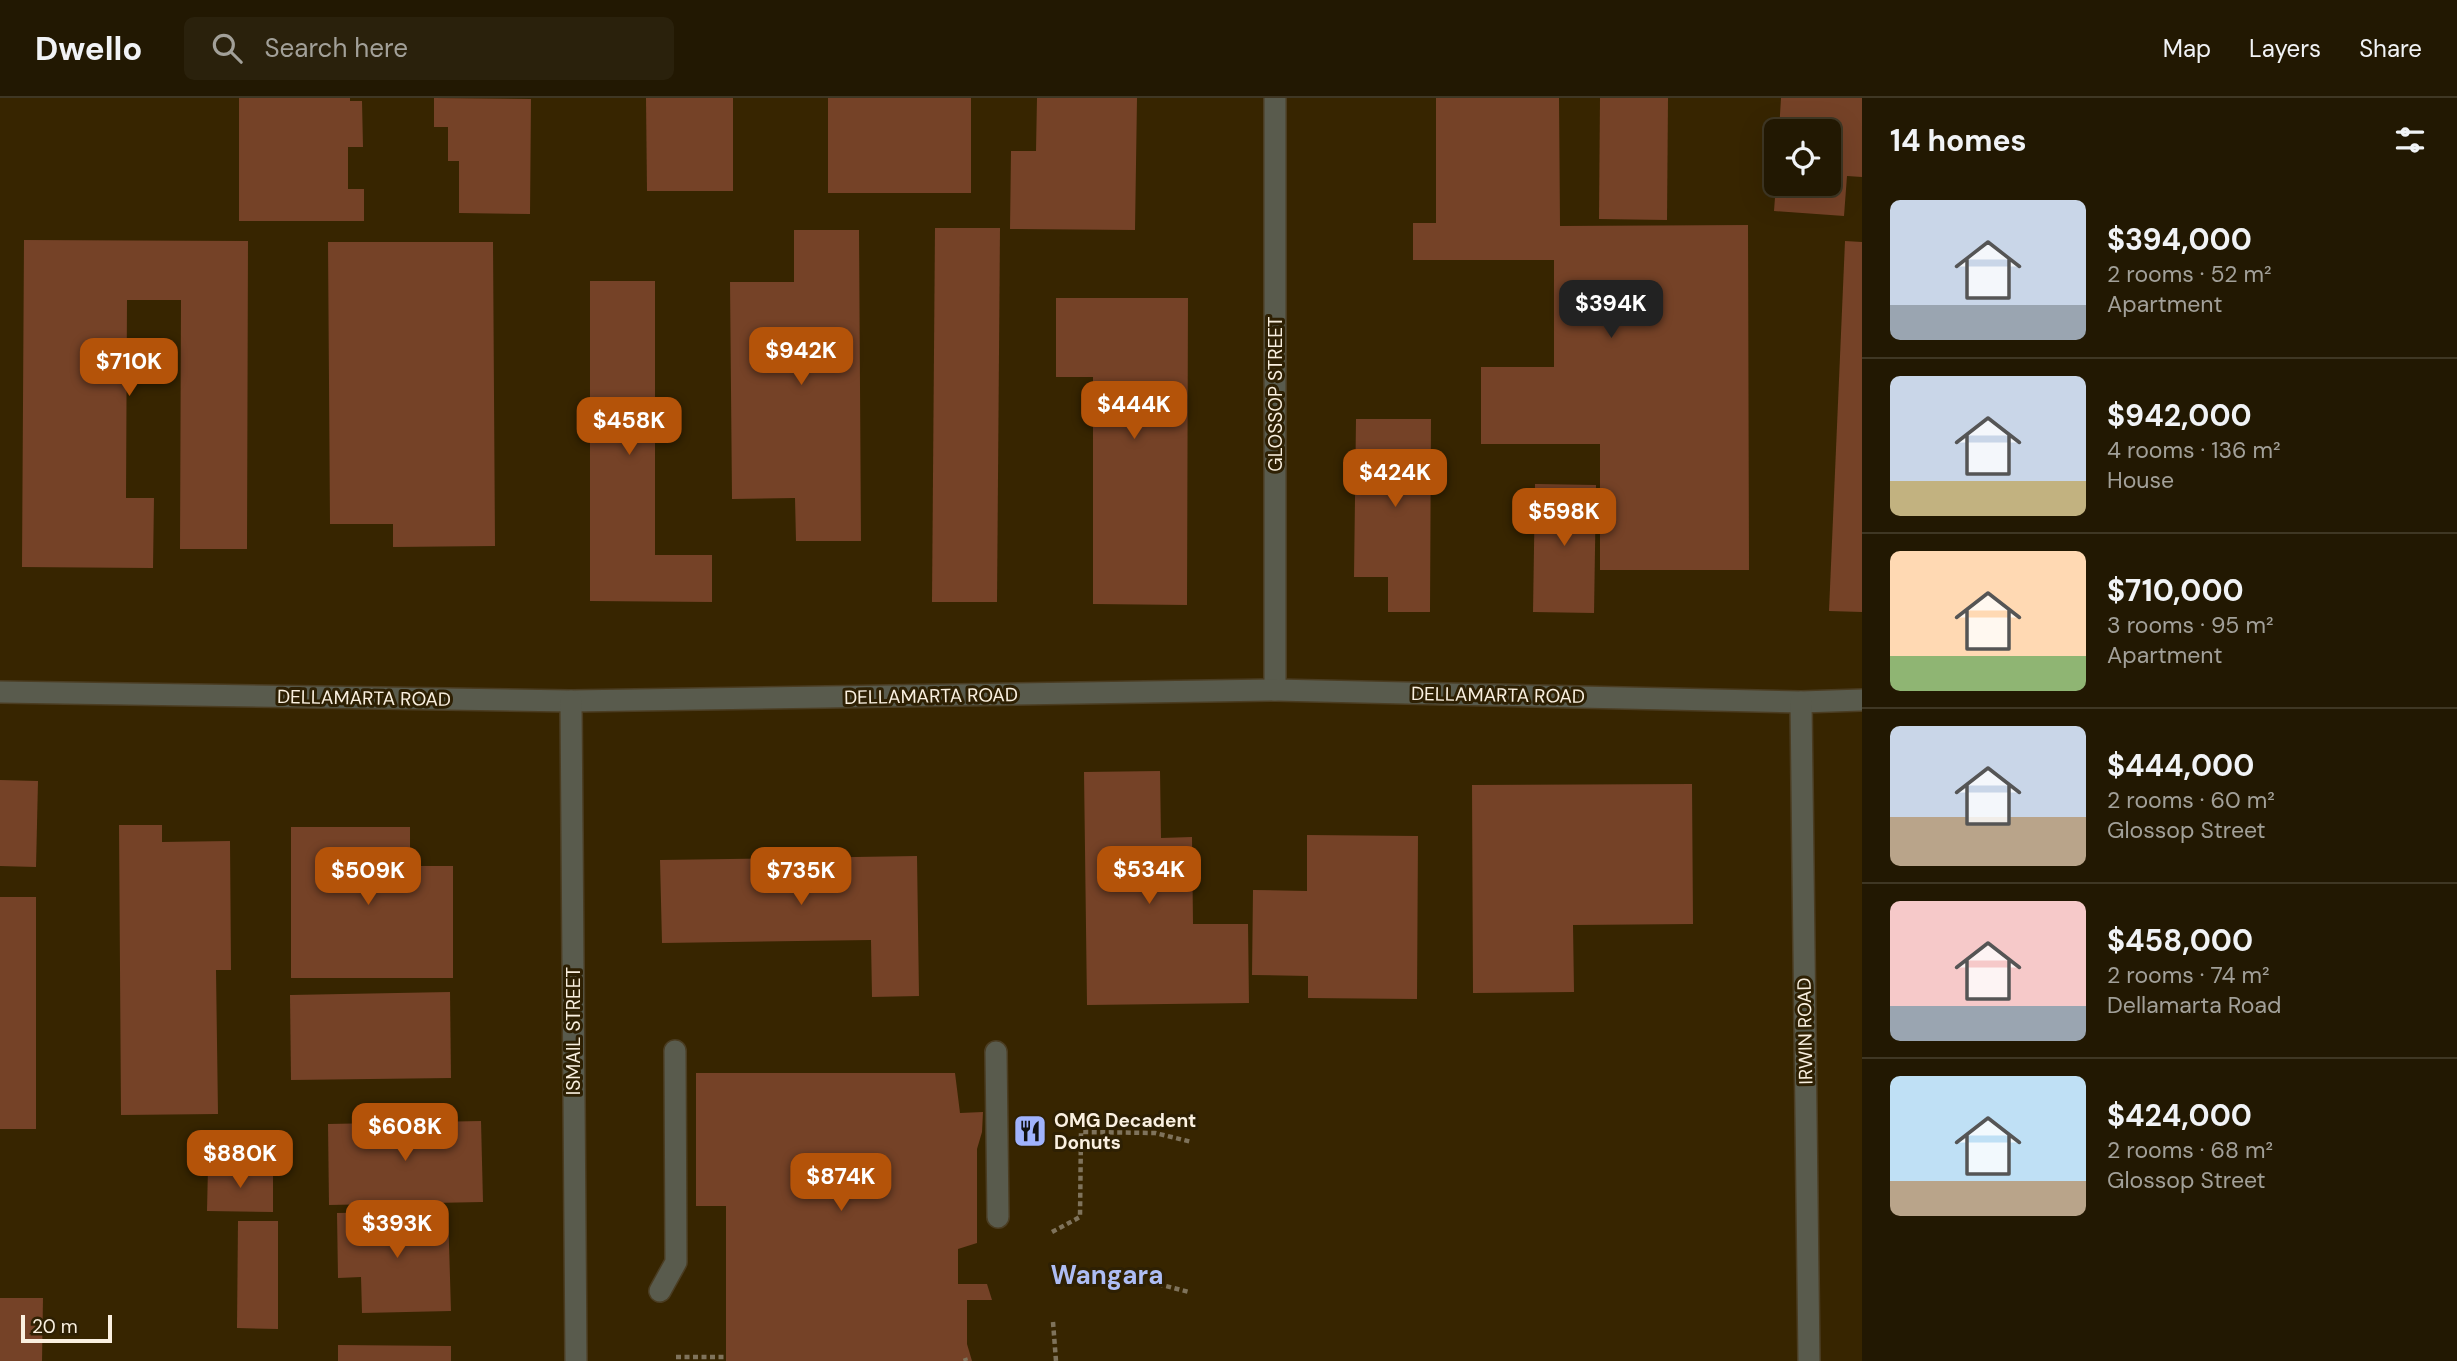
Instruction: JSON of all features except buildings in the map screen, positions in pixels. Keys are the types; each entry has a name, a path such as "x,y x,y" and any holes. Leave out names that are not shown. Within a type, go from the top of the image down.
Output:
{"street":[{"name":"GLOSSOP STREET","path":"1275,98 1275,690"},
{"name":"DELLAMARTA ROAD","path":"0,692 571,701 1275,690 1801,702 1862,700"},
{"name":"ISMAIL STREET","path":"571,701 576,1361"},
{"name":"IRWIN ROAD","path":"1801,702 1809,1361"},
{"path":"660,1291 676,1262 676,1051"},
{"path":"996,1052 998,1217"}],"path":[{"path":"1052,1232 1080,1217 1081,1132 1155,1133 1192,1142"},
{"path":"1158,1284 1189,1292"},
{"path":"1053,1322 1056,1361"},
{"path":"676,1357 726,1357"}],"shaded area":[{"path":"0,98 1862,98 1862,1361 0,1361"}],"place":[{"name":"OMG Decadent Donuts","path":"1030,1131"}],"district":[{"name":"Wangara","path":"1107,1275"}]}
